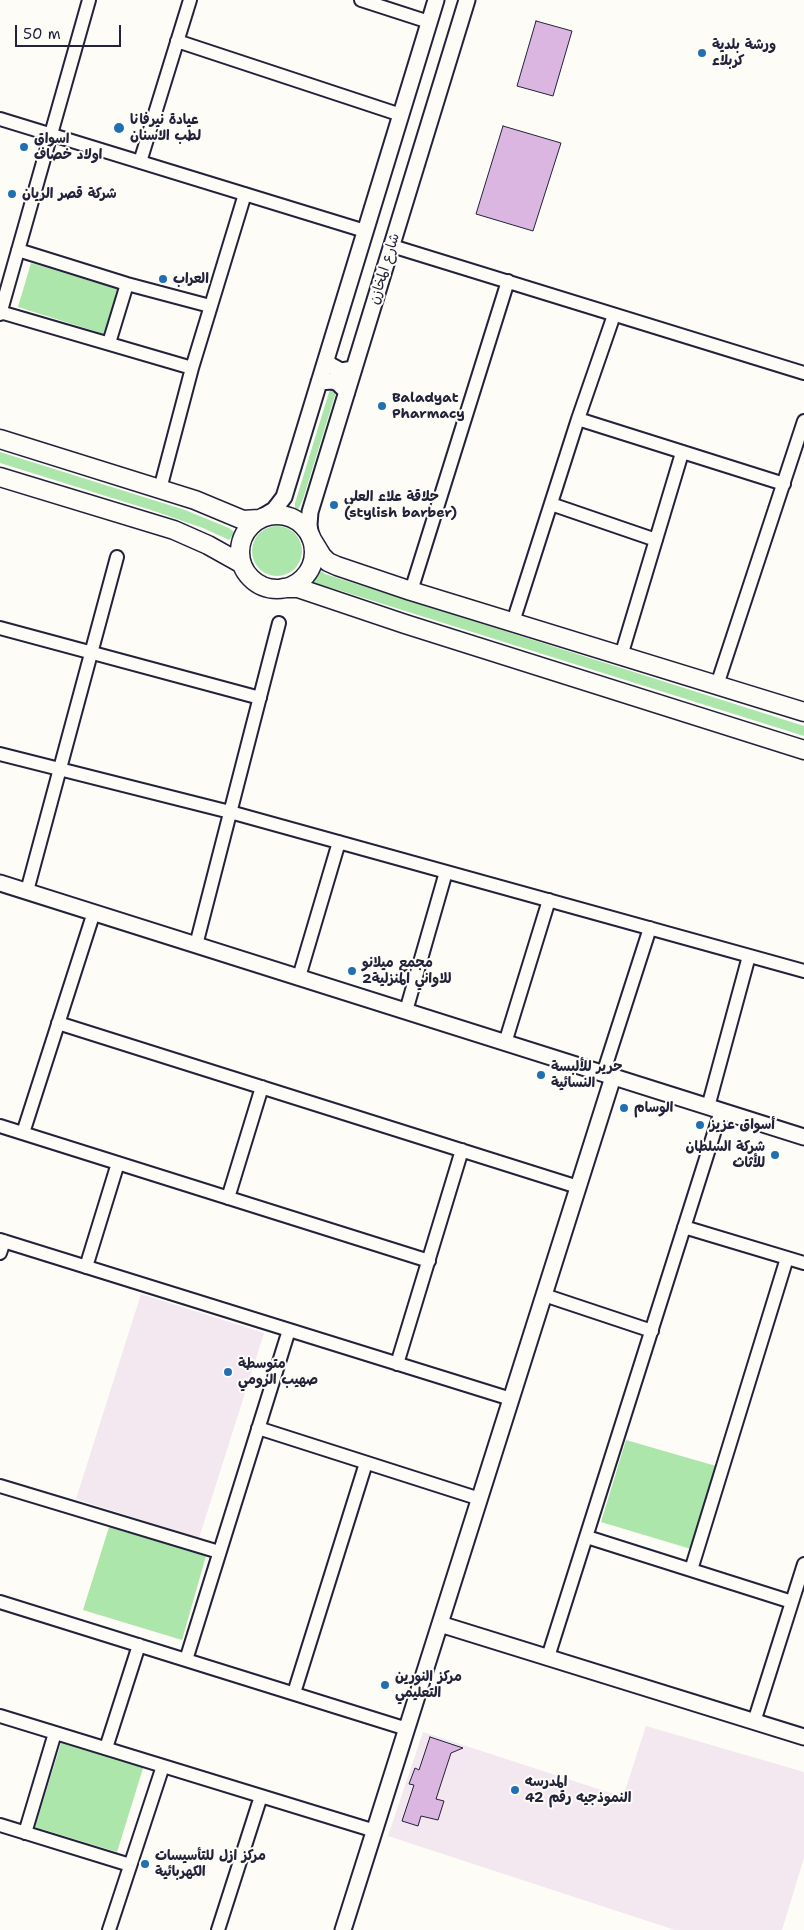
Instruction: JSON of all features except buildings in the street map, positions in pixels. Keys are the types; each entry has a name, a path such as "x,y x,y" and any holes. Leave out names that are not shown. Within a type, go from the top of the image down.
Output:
{"main road":[{"path":"0,439 195,500 243,520 260,519 272,515 284,516 295,520 304,528 317,550 328,562 411,591 804,712"},
{"path":"0,477 174,530 208,545 242,564"},
{"path":"260,519 249,527 242,538 240,551 242,564 248,575 258,584 270,588 298,588 405,624 804,750"},
{"path":"283,588 295,584 305,575 312,564 314,551 311,538"}],"street":[{"path":"89,0 0,312 192,368"},
{"path":"140,162 190,0"},
{"path":"360,0 429,22"},
{"path":"260,519 274,510 284,497 436,0"},
{"name":"شارع المخازن","path":"311,538 310,512 467,0"},
{"path":"178,41 401,115"},
{"path":"0,119 366,231"},
{"path":"160,489 192,368 244,194"},
{"path":"392,246 804,373"},
{"path":"18,250 127,284 210,306"},
{"path":"411,591 508,282"},
{"path":"109,344 127,284"},
{"path":"513,622 578,419 614,315"},
{"path":"326,360 330,366 341,371 354,369"},
{"path":"319,382 332,380 347,392"},
{"path":"578,419 784,484"},
{"path":"717,686 804,421"},
{"path":"621,656 682,453"},
{"path":"551,504 656,540"},
{"path":"27,891 117,557"},
{"path":"196,945 279,623"},
{"path":"0,628 260,698"},
{"path":"0,754 230,812 804,971"},
{"path":"299,977 339,842"},
{"path":"406,1011 446,872"},
{"path":"0,883 804,1137"},
{"path":"505,1043 549,900"},
{"path":"23,1133 94,912"},
{"path":"343,1930 578,1187 650,928"},
{"path":"548,1658 684,1227 715,1109 749,956"},
{"path":"58,1022 578,1187"},
{"path":"228,1198 262,1087"},
{"path":"0,1126 429,1261"},
{"path":"397,1364 462,1150"},
{"path":"86,1267 118,1163"},
{"path":"684,1227 804,1263"},
{"path":"1,1245 86,1267 511,1399"},
{"path":"691,1570 787,1258"},
{"path":"544,1296 652,1331"},
{"path":"186,1660 289,1330"},
{"path":"258,1428 480,1499"},
{"path":"294,1694 366,1463"},
{"path":"0,1486 220,1552"},
{"path":"586,1537 792,1602"},
{"path":"754,1722 804,1564"},
{"path":"0,1602 407,1729"},
{"path":"440,1624 804,1737"},
{"path":"106,1748 139,1645"},
{"path":"0,1716 375,1831"},
{"path":"26,1833 55,1733"},
{"path":"109,1930 163,1766"},
{"path":"218,1930 261,1796"},
{"path":"0,1825 130,1865"}],"shaded area":[{"path":"141,1294 264,1333 199,1538 76,1499"},
{"path":"646,1726 804,1772 804,1858 782,1930 675,1930 388,1836 423,1732 623,1797"}],"green space":[{"path":"31,263 118,289 104,334 18,307"},
{"path":"333,386 337,387 336,392 298,510 295,508 295,503 330,389"},
{"path":"0,452 185,510 229,528 234,532 233,535 229,540 203,528 154,511 0,463"},
{"path":"282,526 295,533 301,541 301,561 295,569 287,575 272,576 259,569 253,561 252,546 259,533 267,527"},
{"path":"317,568 325,574 804,726 804,736 311,583 309,581"},
{"path":"626,1440 716,1466 691,1549 601,1522"},
{"path":"109,1527 206,1556 182,1640 83,1610"},
{"path":"62,1740 144,1765 117,1852 35,1827"}],"place":[{"name":"ورشة بلدية كربلاء","path":"702,53"},
{"name":"عيادة نيرفانا لطب الاسنان","path":"119,128"},
{"name":"اسواق اولاد خصاف","path":"24,147"},
{"name":"شركة قصر الريان","path":"12,194"},
{"name":"العراب","path":"163,279"},
{"name":"Baladyat Pharmacy","path":"382,406"},
{"name":"حلاقة علاء العلي (stylish barber)","path":"334,505"},
{"name":"مجمع ميلانو للاواني المنزلية2","path":"352,971"},
{"name":"حرير للألبسة النسائية","path":"541,1075"},
{"name":"الوسام","path":"624,1108"},
{"name":"أسواق عزيز","path":"700,1125"},
{"name":"شركة السلطان للأثاث","path":"775,1155"},
{"name":"متوسطة صهيب الرومي","path":"228,1372"},
{"name":"مركز النورين التعليمي","path":"385,1685"},
{"name":"المدرسه النموذجيه رقم 42","path":"515,1790"},
{"name":"مركز ازل للتأسيسات الكهربائية","path":"145,1864"}]}
